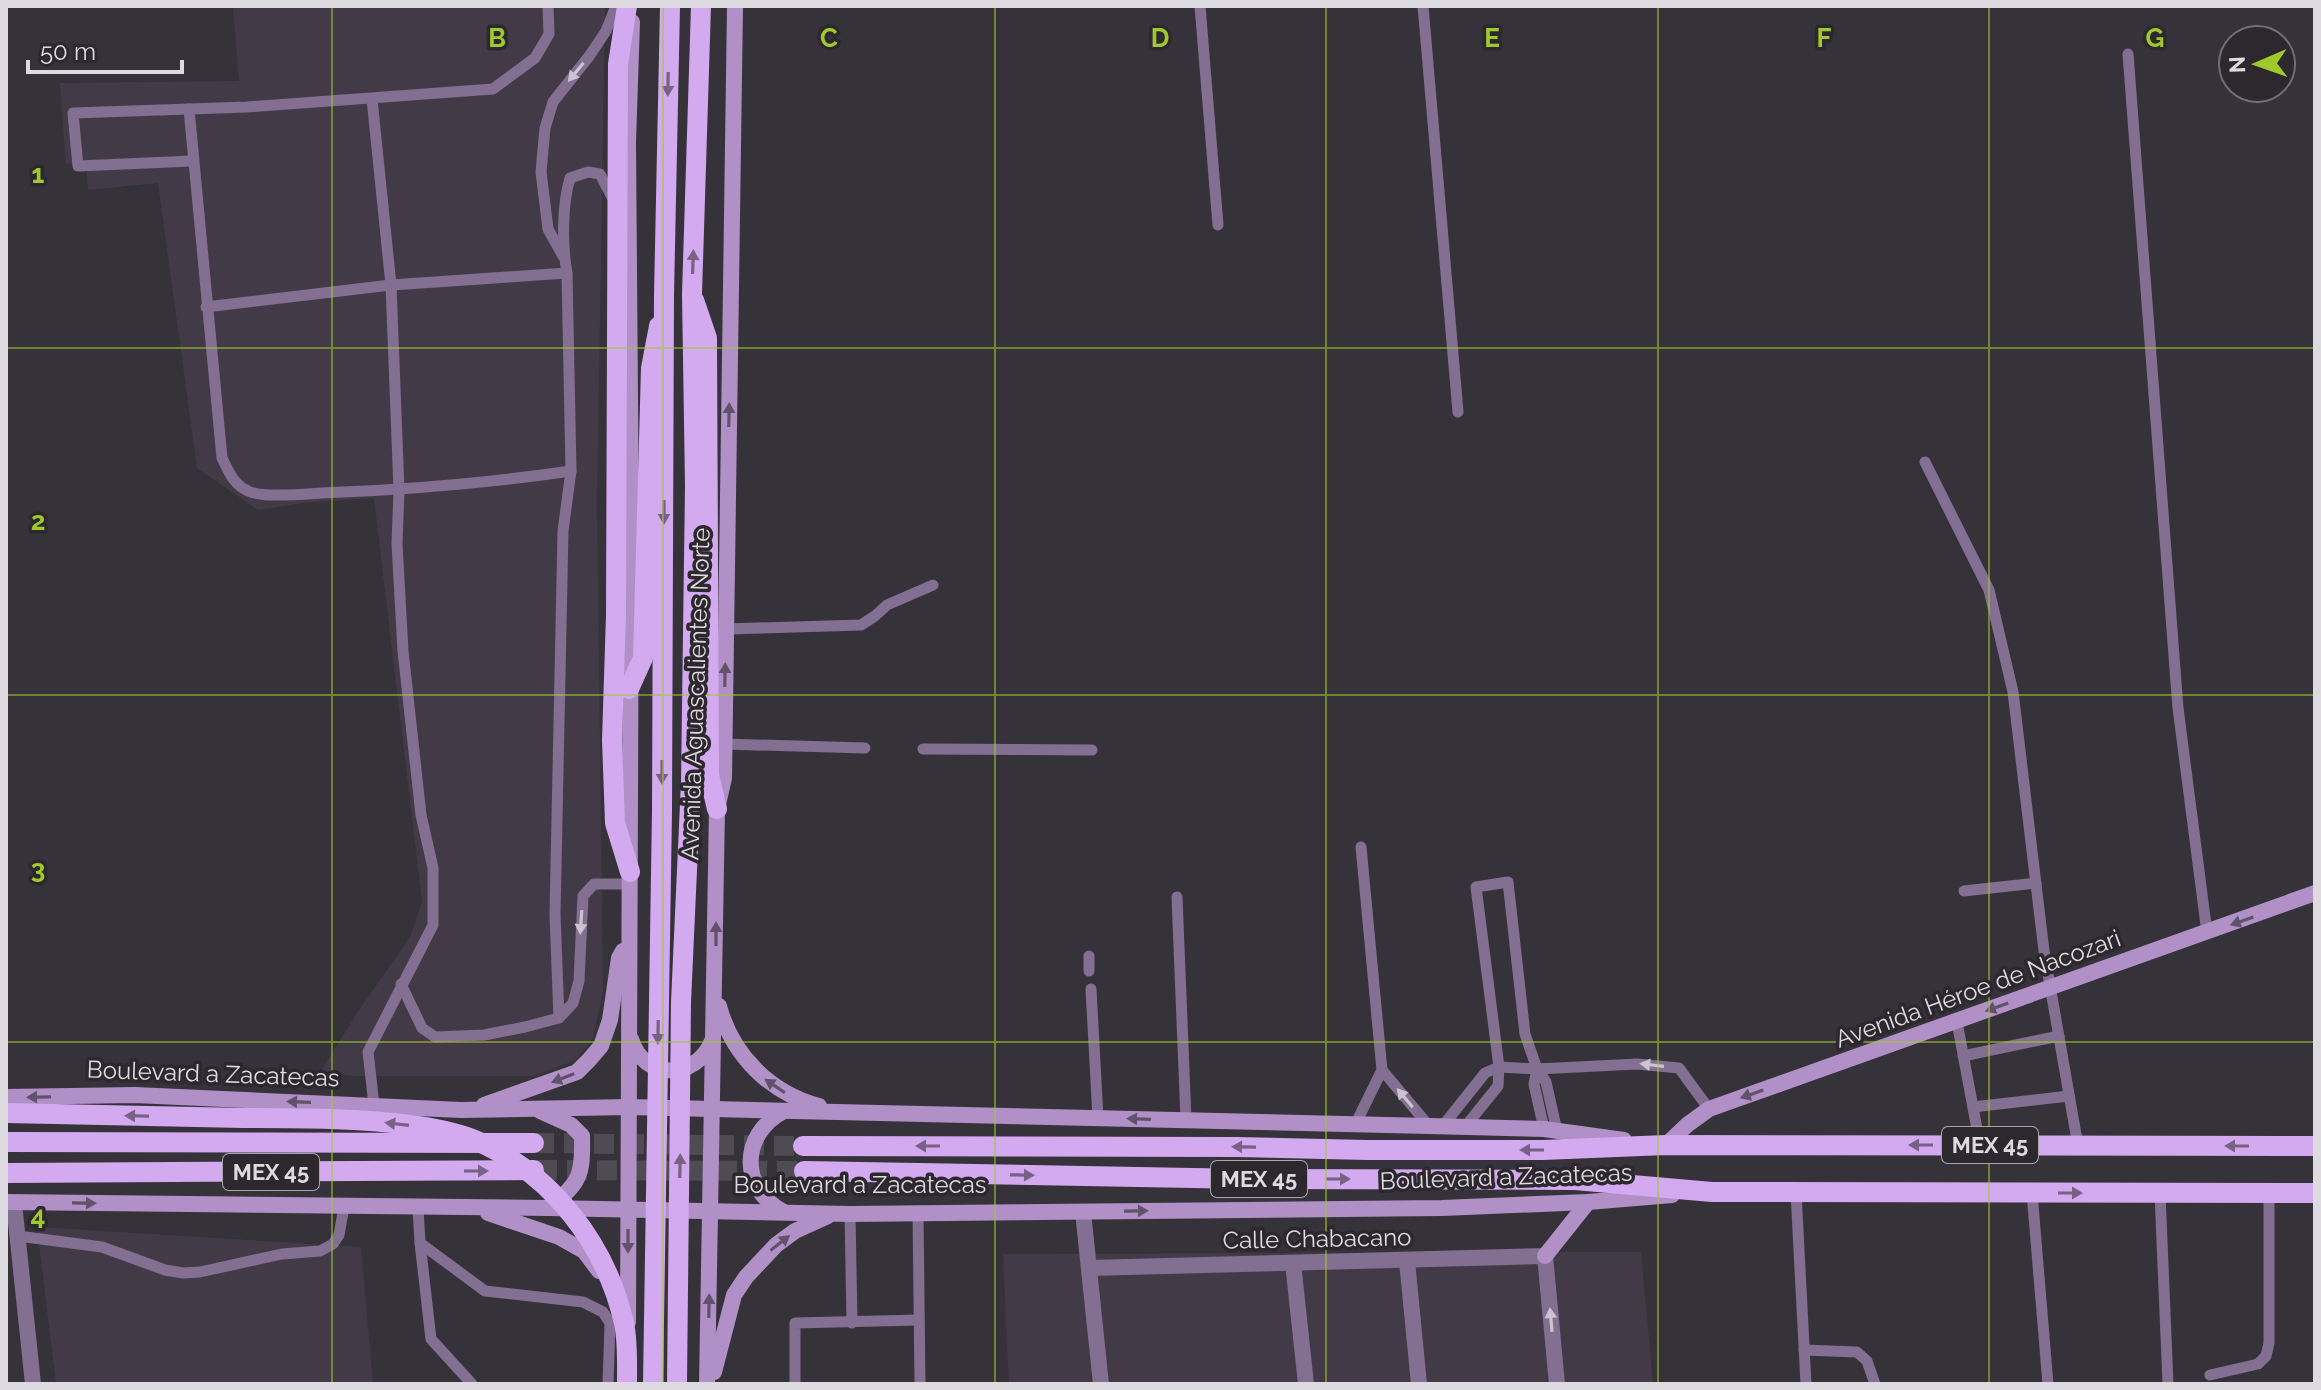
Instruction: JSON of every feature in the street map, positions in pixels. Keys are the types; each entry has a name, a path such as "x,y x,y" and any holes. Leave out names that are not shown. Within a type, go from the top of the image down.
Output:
{"main road":[{"path":"628,1384 630,6"},
{"path":"630,6 618,64 616,599 612,740 615,823 630,878"},
{"name":"Avenida Aguascalientes Norte","path":"653,1384 662,796 664,295 670,6"},
{"name":"Avenida Aguascalientes Norte","path":"677,1384 681,1002 691,782 695,486 692,294 701,6"},
{"name":"Avenida Aguascalientes Norte","path":"709,1384 717,809 724,778 735,6"},
{"path":"692,294 707,338 709,775 717,809"},
{"path":"629,689 643,658 651,368 664,295"},
{"name":"Avenida Héroe de Nacozari","path":"1666,1145 1709,1109 2315,893"},
{"path":"2271,910 2315,904"},
{"path":"461,1110 489,1104 558,1080 577,1072 589,1060 601,1046 610,1020 619,958 628,939"},
{"path":"715,984 728,1031 737,1048 762,1076 793,1097 848,1112"},
{"path":"629,1026 638,1054 653,1066 672,1071 699,1061 711,1045 715,1026"},
{"name":"Boulevard a Zacatecas","path":"6,1097 135,1095 461,1110 629,1107 1435,1126 1550,1130 1666,1145"},
{"path":"536,1109 571,1125 582,1136 580,1174 572,1189 548,1208"},
{"path":"785,1110 764,1125 752,1148 750,1161 752,1175 764,1198 785,1213"},
{"path":"6,1113 334,1119 443,1130 477,1141 532,1173 581,1227 600,1256 613,1285 624,1326 628,1384"},
{"name":"MEX 45","path":"6,1142 534,1143"},
{"name":"Boulevard a Zacatecas","path":"803,1146 1543,1150 1666,1145 2315,1146"},
{"name":"MEX 45","path":"6,1173 537,1170"},
{"name":"Boulevard a Zacatecas","path":"804,1171 1247,1179 1575,1180 1712,1192"},
{"name":"Boulevard a Zacatecas","path":"10,1202 918,1213 1442,1208 1588,1202 1712,1192 2315,1193"},
{"path":"1545,1256 1588,1202"},
{"path":"475,1208 559,1237 584,1251 615,1298 628,1332"},
{"path":"709,1384 734,1295 746,1277 768,1252 795,1231 844,1213"}],"street":[{"path":"10,1202 18,1236 33,1384"},
{"path":"1083,1212 1101,1384"},
{"path":"1545,1256 1557,1384"},
{"name":"Calle Chabacano","path":"1089,1262 1293,1263 1545,1256"},
{"path":"1407,1261 1419,1384"},
{"path":"1293,1263 1306,1384"}],"lane":[{"path":"192,161 78,166 73,113 372,99 493,89 535,58 549,34 548,6"},
{"path":"564,258 548,229 541,172 545,128 553,102 606,31 616,6"},
{"path":"1200,6 1218,225"},
{"path":"1423,6 1458,412"},
{"path":"2128,54 2178,708 2207,933"},
{"path":"372,99 391,285 399,490 397,544 403,651 421,815 433,868 433,925 368,1052 374,1105"},
{"path":"189,109 222,458 232,480 249,493 289,495 468,485 571,471"},
{"path":"559,1018 555,915 563,531 571,471 567,273 564,258 565,196 570,178 588,172 600,174 629,229"},
{"path":"206,307 391,285 567,273"},
{"path":"1925,462 1989,590 2013,692 2050,989 2078,1146"},
{"path":"726,629 861,625 887,605 933,585"},
{"path":"724,744 865,748"},
{"path":"923,749 1092,750"},
{"path":"1355,1125 1382,1070 1361,847"},
{"path":"401,984 422,1028 435,1037 484,1035 559,1018 573,1003 579,981 583,896 594,884 630,878"},
{"path":"1465,1127 1498,1086 1499,1067 1476,887 1508,882 1525,1034 1537,1069 1534,1084 1550,1130"},
{"path":"1964,891 2036,883"},
{"path":"1177,897 1186,1120"},
{"path":"1089,956 1089,971"},
{"path":"1091,989 1098,1118"},
{"path":"1957,1022 1980,1145"},
{"path":"1963,1056 2059,1036"},
{"path":"1382,1070 1435,1126 1485,1073 1499,1067 1537,1069 1637,1064 1679,1068 1709,1109"},
{"path":"1973,1107 2069,1096"},
{"path":"1796,1192 1806,1384"},
{"path":"2032,1193 2048,1384"},
{"path":"2160,1193 2168,1384"},
{"path":"2210,1375 2258,1364 2266,1356 2269,1343 2269,1193"},
{"path":"18,1236 102,1247 165,1270 200,1272 282,1254 320,1251 333,1244 339,1235 344,1207"},
{"path":"418,1208 431,1339 472,1384"},
{"path":"844,1213 852,1323"},
{"path":"918,1213 920,1384"},
{"path":"420,1243 485,1291 583,1302 603,1312 610,1323 608,1384"},
{"path":"795,1384 795,1323 918,1320"},
{"path":"1804,1350 1857,1352 1867,1361 1875,1384"}],"shaded area":[{"path":"233,6 605,6 597,503 603,992 593,1038 576,1060 534,1076 354,1076 321,1071 410,937 422,902 374,498 258,510 197,468 158,183 88,190 86,163 66,164 60,83 239,81"},
{"path":"37,1227 361,1247 373,1384 56,1384"},
{"path":"1641,1252 1653,1384 1009,1384 1003,1254"}],"tunnel":[{"path":"534,1143 803,1146"},
{"path":"537,1170 804,1171"}]}
